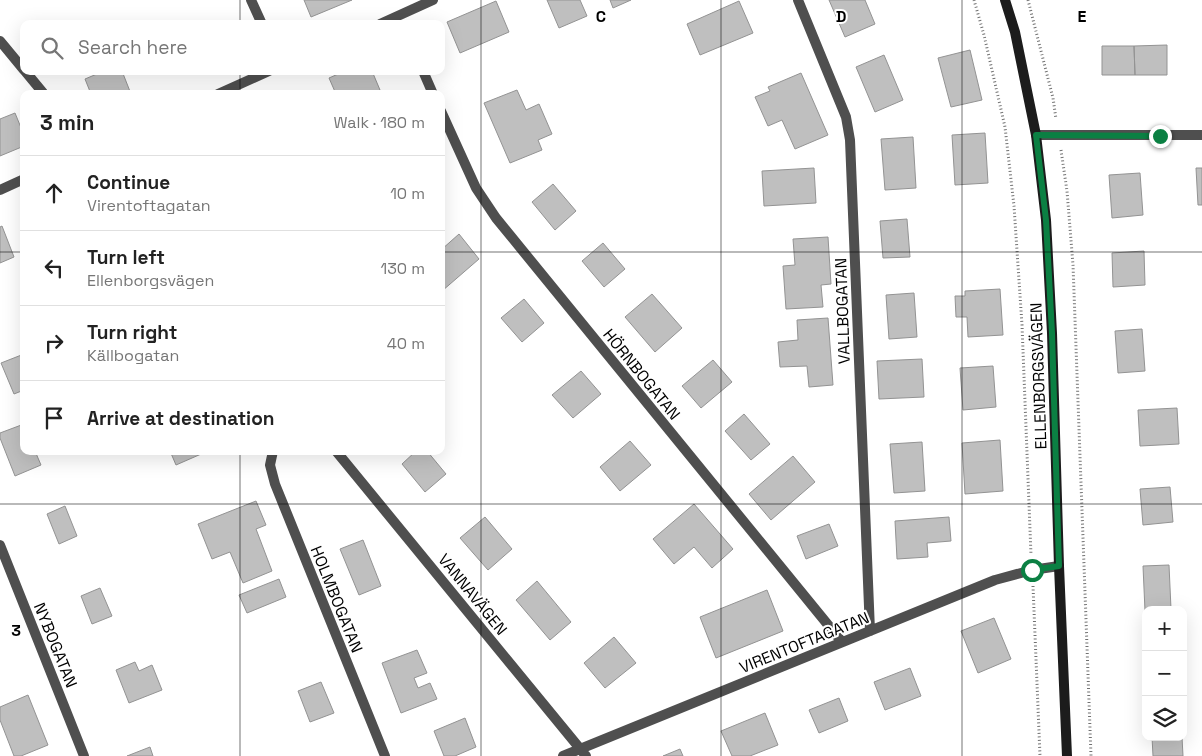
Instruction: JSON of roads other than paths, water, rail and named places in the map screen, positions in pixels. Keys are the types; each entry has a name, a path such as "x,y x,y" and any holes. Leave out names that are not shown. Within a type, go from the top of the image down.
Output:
{"street":[{"path":"251,0 260,20"},
{"path":"400,20 433,0"},
{"name":"VALLBOGATAN","path":"798,0 846,117 850,140 870,631"},
{"name":"ELLENBORGSVÄGEN","path":"1005,0 1015,32 1036,135 1046,220 1052,333 1067,756"},
{"path":"0,41 20,65"},
{"path":"28,75 41,90"},
{"path":"227,90 260,75"},
{"path":"425,75 431,90"},
{"name":"HÖRNBOGATAN","path":"445,120 476,188 496,218 842,642"},
{"path":"1036,135 1202,135"},
{"path":"0,190 20,181"},
{"name":"HOLMBOGATAN","path":"272,455 270,466 275,484 385,756"},
{"name":"VANNAVÄGEN","path":"339,455 583,752"},
{"name":"NYBOGATAN","path":"0,545 84,756"},
{"name":"VIRENTOFTAGATAN","path":"563,756 583,752 842,642 995,580 1032,570 1059,566"}]}
